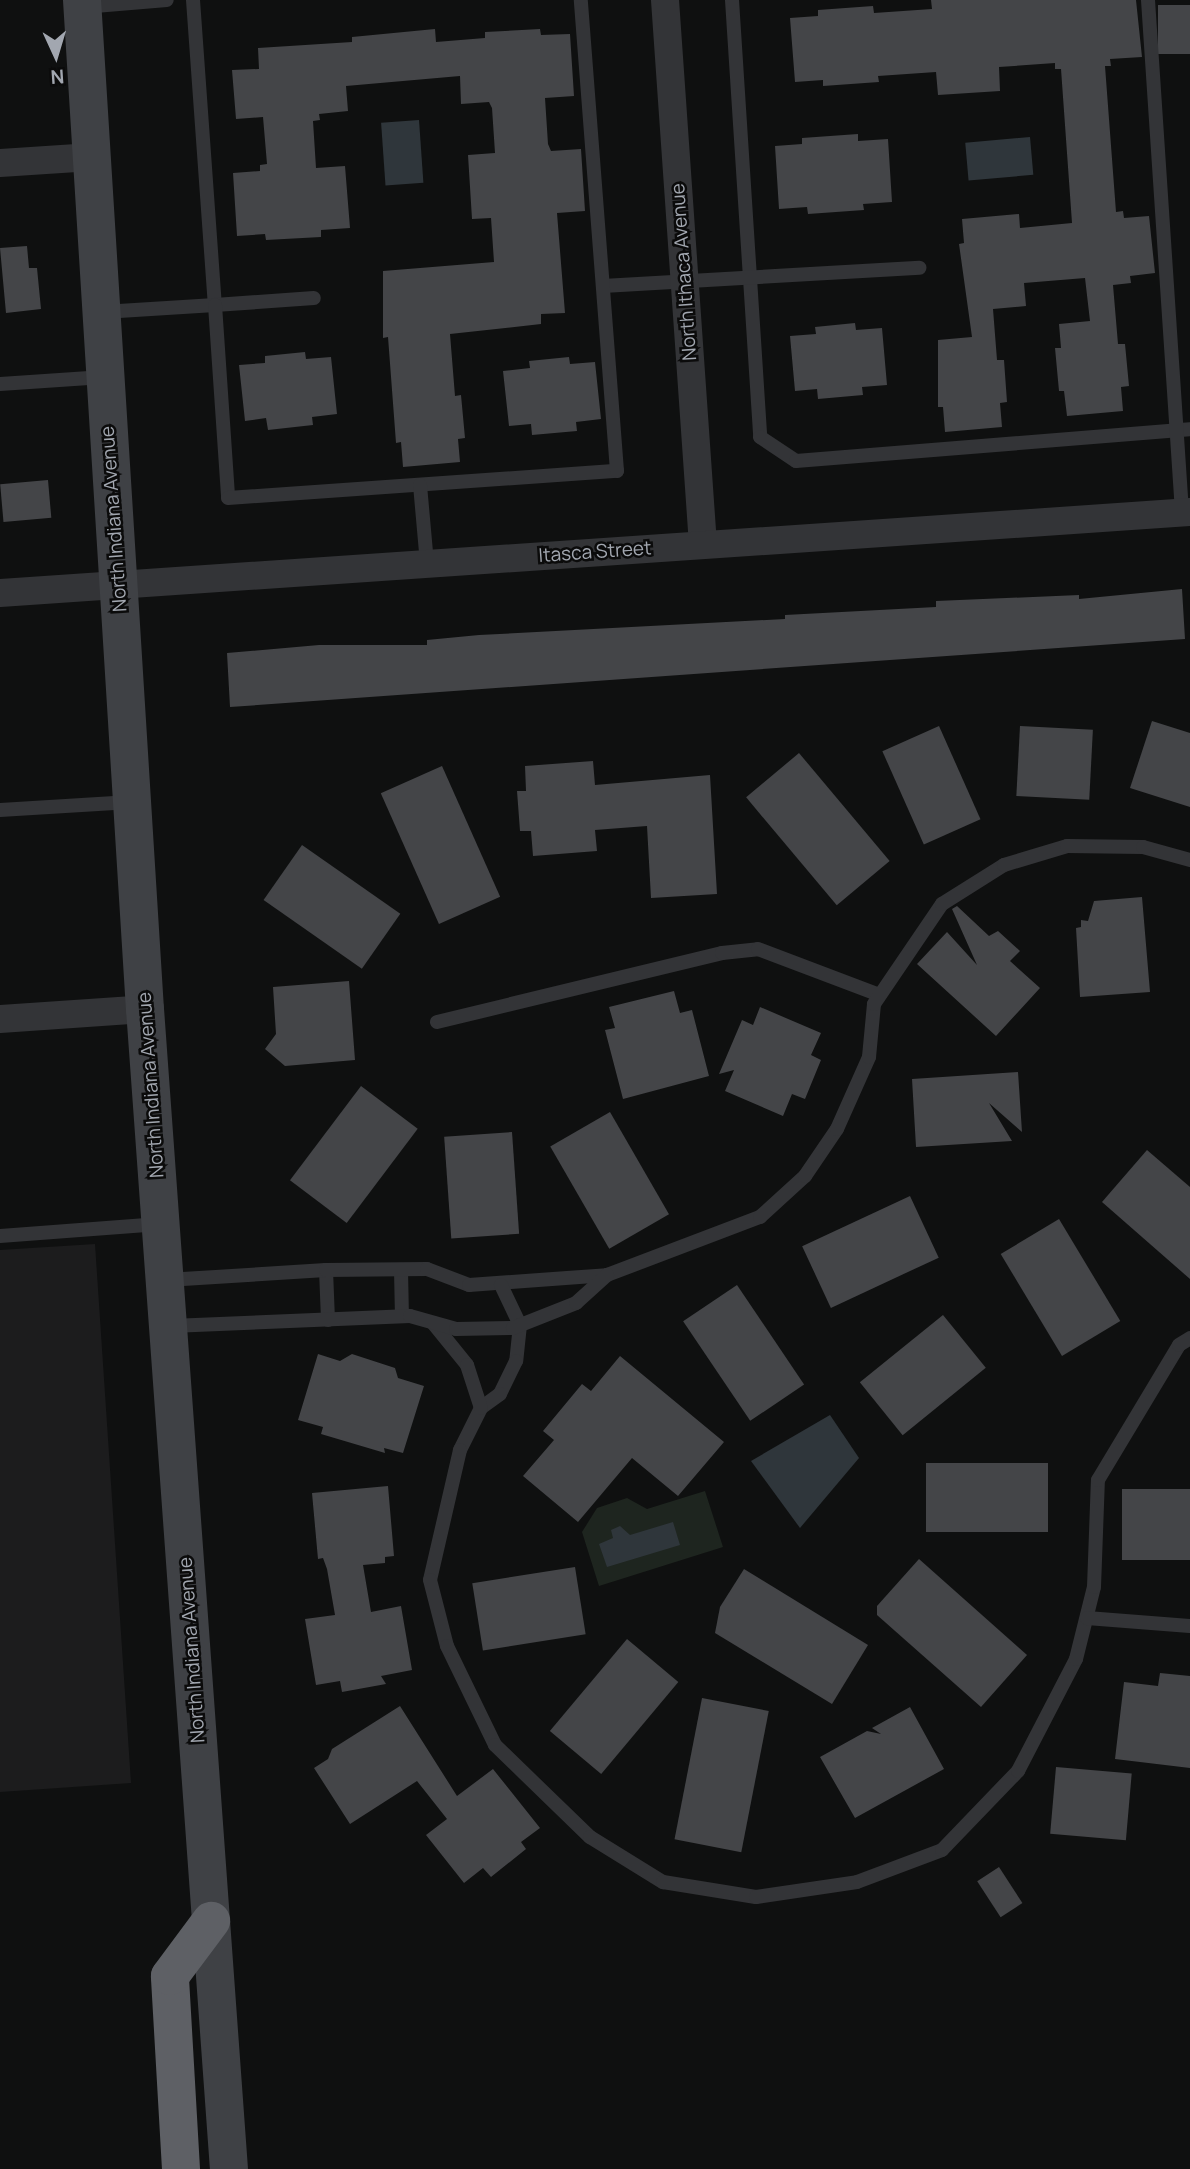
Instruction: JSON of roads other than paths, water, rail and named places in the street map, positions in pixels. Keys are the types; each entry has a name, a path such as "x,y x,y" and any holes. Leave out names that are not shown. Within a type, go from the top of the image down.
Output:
{"highway":[{"path":"181,2169 170,1976 211,1921"}],"main road":[{"name":"North Indiana Avenue","path":"82,4 145,1009 229,2169"}],"street":[{"name":"North Ithaca Avenue","path":"665,0 703,545"},
{"path":"0,163 92,157"},
{"name":"Itasca Street","path":"0,593 1186,512"},
{"path":"0,1019 145,1009"}],"lane":[{"path":"82,4 167,0"},
{"path":"193,0 228,498 617,471 581,0"},
{"path":"732,0 760,438 796,461 1183,429"},
{"path":"1148,0 1183,429 1186,512"},
{"path":"603,286 919,268"},
{"path":"102,312 314,298"},
{"path":"0,384 106,377"},
{"path":"420,485 427,564"},
{"path":"0,810 132,802"},
{"path":"165,1281 326,1270 427,1269 469,1286 607,1275 760,1217 804,1176 838,1129 869,1057 874,1004 942,904 1004,865 1067,846 1143,847 1190,860"},
{"path":"437,1022 722,953 758,949 880,995"},
{"path":"0,1236 161,1224"},
{"path":"326,1270 328,1320"},
{"path":"401,1270 402,1316"},
{"path":"168,1326 402,1316 456,1329 520,1325 576,1303 607,1275"},
{"path":"501,1285 520,1325 511,1372 500,1394 481,1408 460,1450 430,1580 447,1646 495,1745 590,1837 663,1882 756,1897 858,1882 942,1850 1018,1771 1076,1659 1094,1587 1098,1480 1179,1345 1190,1338"},
{"path":"433,1322 467,1365 481,1408"},
{"path":"1087,1618 1190,1626"}]}
